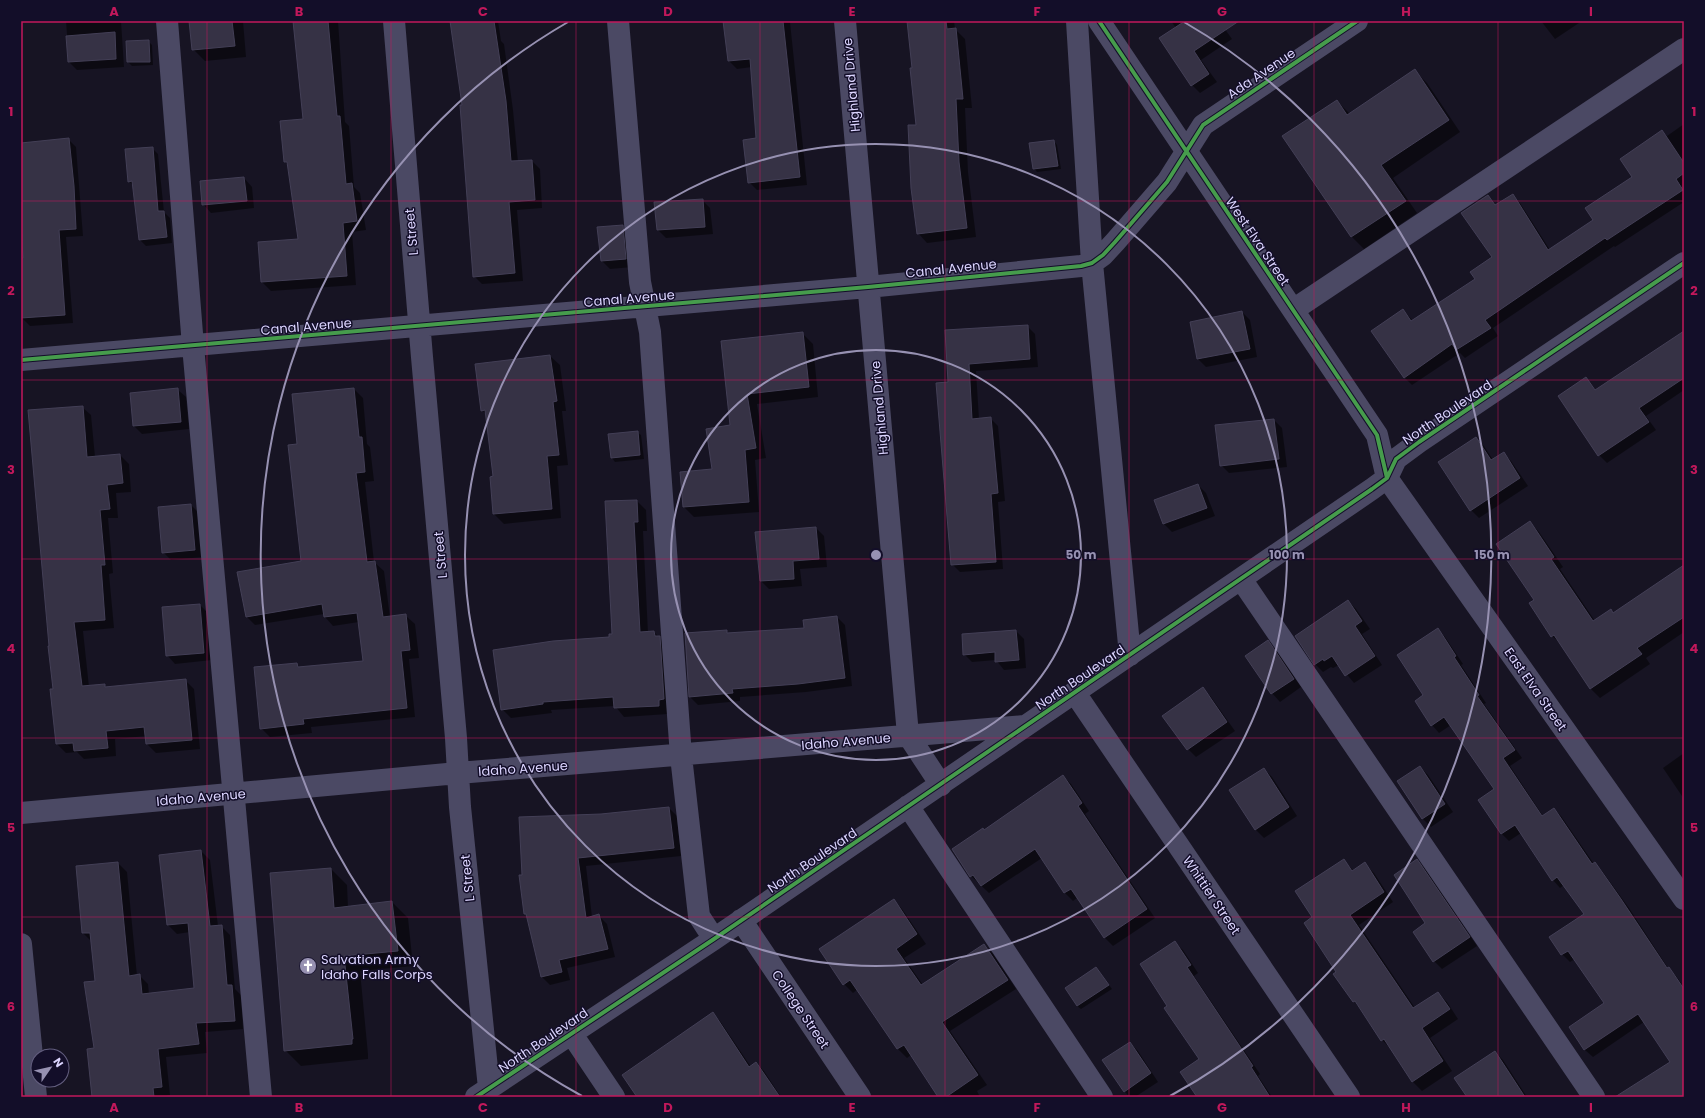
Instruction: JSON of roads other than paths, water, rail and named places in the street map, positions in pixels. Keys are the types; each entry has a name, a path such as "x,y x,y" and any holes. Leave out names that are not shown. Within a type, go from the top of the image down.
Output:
{"street":[{"path":"167,21 193,346 261,1097"},
{"name":"L Street","path":"394,21 419,326 456,738 483,1093"},
{"path":"618,21 639,272 650,332 681,756 699,916 714,939"},
{"name":"Highland Drive","path":"845,21 908,735 941,785"},
{"path":"1077,21 1092,263 1130,655"},
{"name":"West Elva Street","path":"1098,21 1377,435 1387,478"},
{"name":"Ada Avenue","path":"1186,151 1203,125 1357,21"},
{"path":"1293,310 1684,49"},
{"name":"Canal Avenue","path":"21,360 868,287 1081,266 1092,263 1103,255 1115,242 1167,182 1186,151"},
{"name":"North Boulevard","path":"483,1093 570,1033 714,939 1241,579 1387,478 1396,459 1419,442 1684,263"},
{"name":"East Elva Street","path":"1387,478 1684,899"},
{"path":"1241,579 1594,1097"},
{"name":"Whittier Street","path":"1075,693 1349,1097"},
{"name":"Idaho Avenue","path":"21,813 458,773 681,756 908,735 1026,726"},
{"path":"908,806 1102,1097"},
{"name":"College Street","path":"741,920 860,1097"},
{"path":"21,944 36,1097"},
{"path":"570,1033 614,1097"}],"place":[{"name":"Salvation Army Idaho Falls Corps","path":"308,966"}]}
